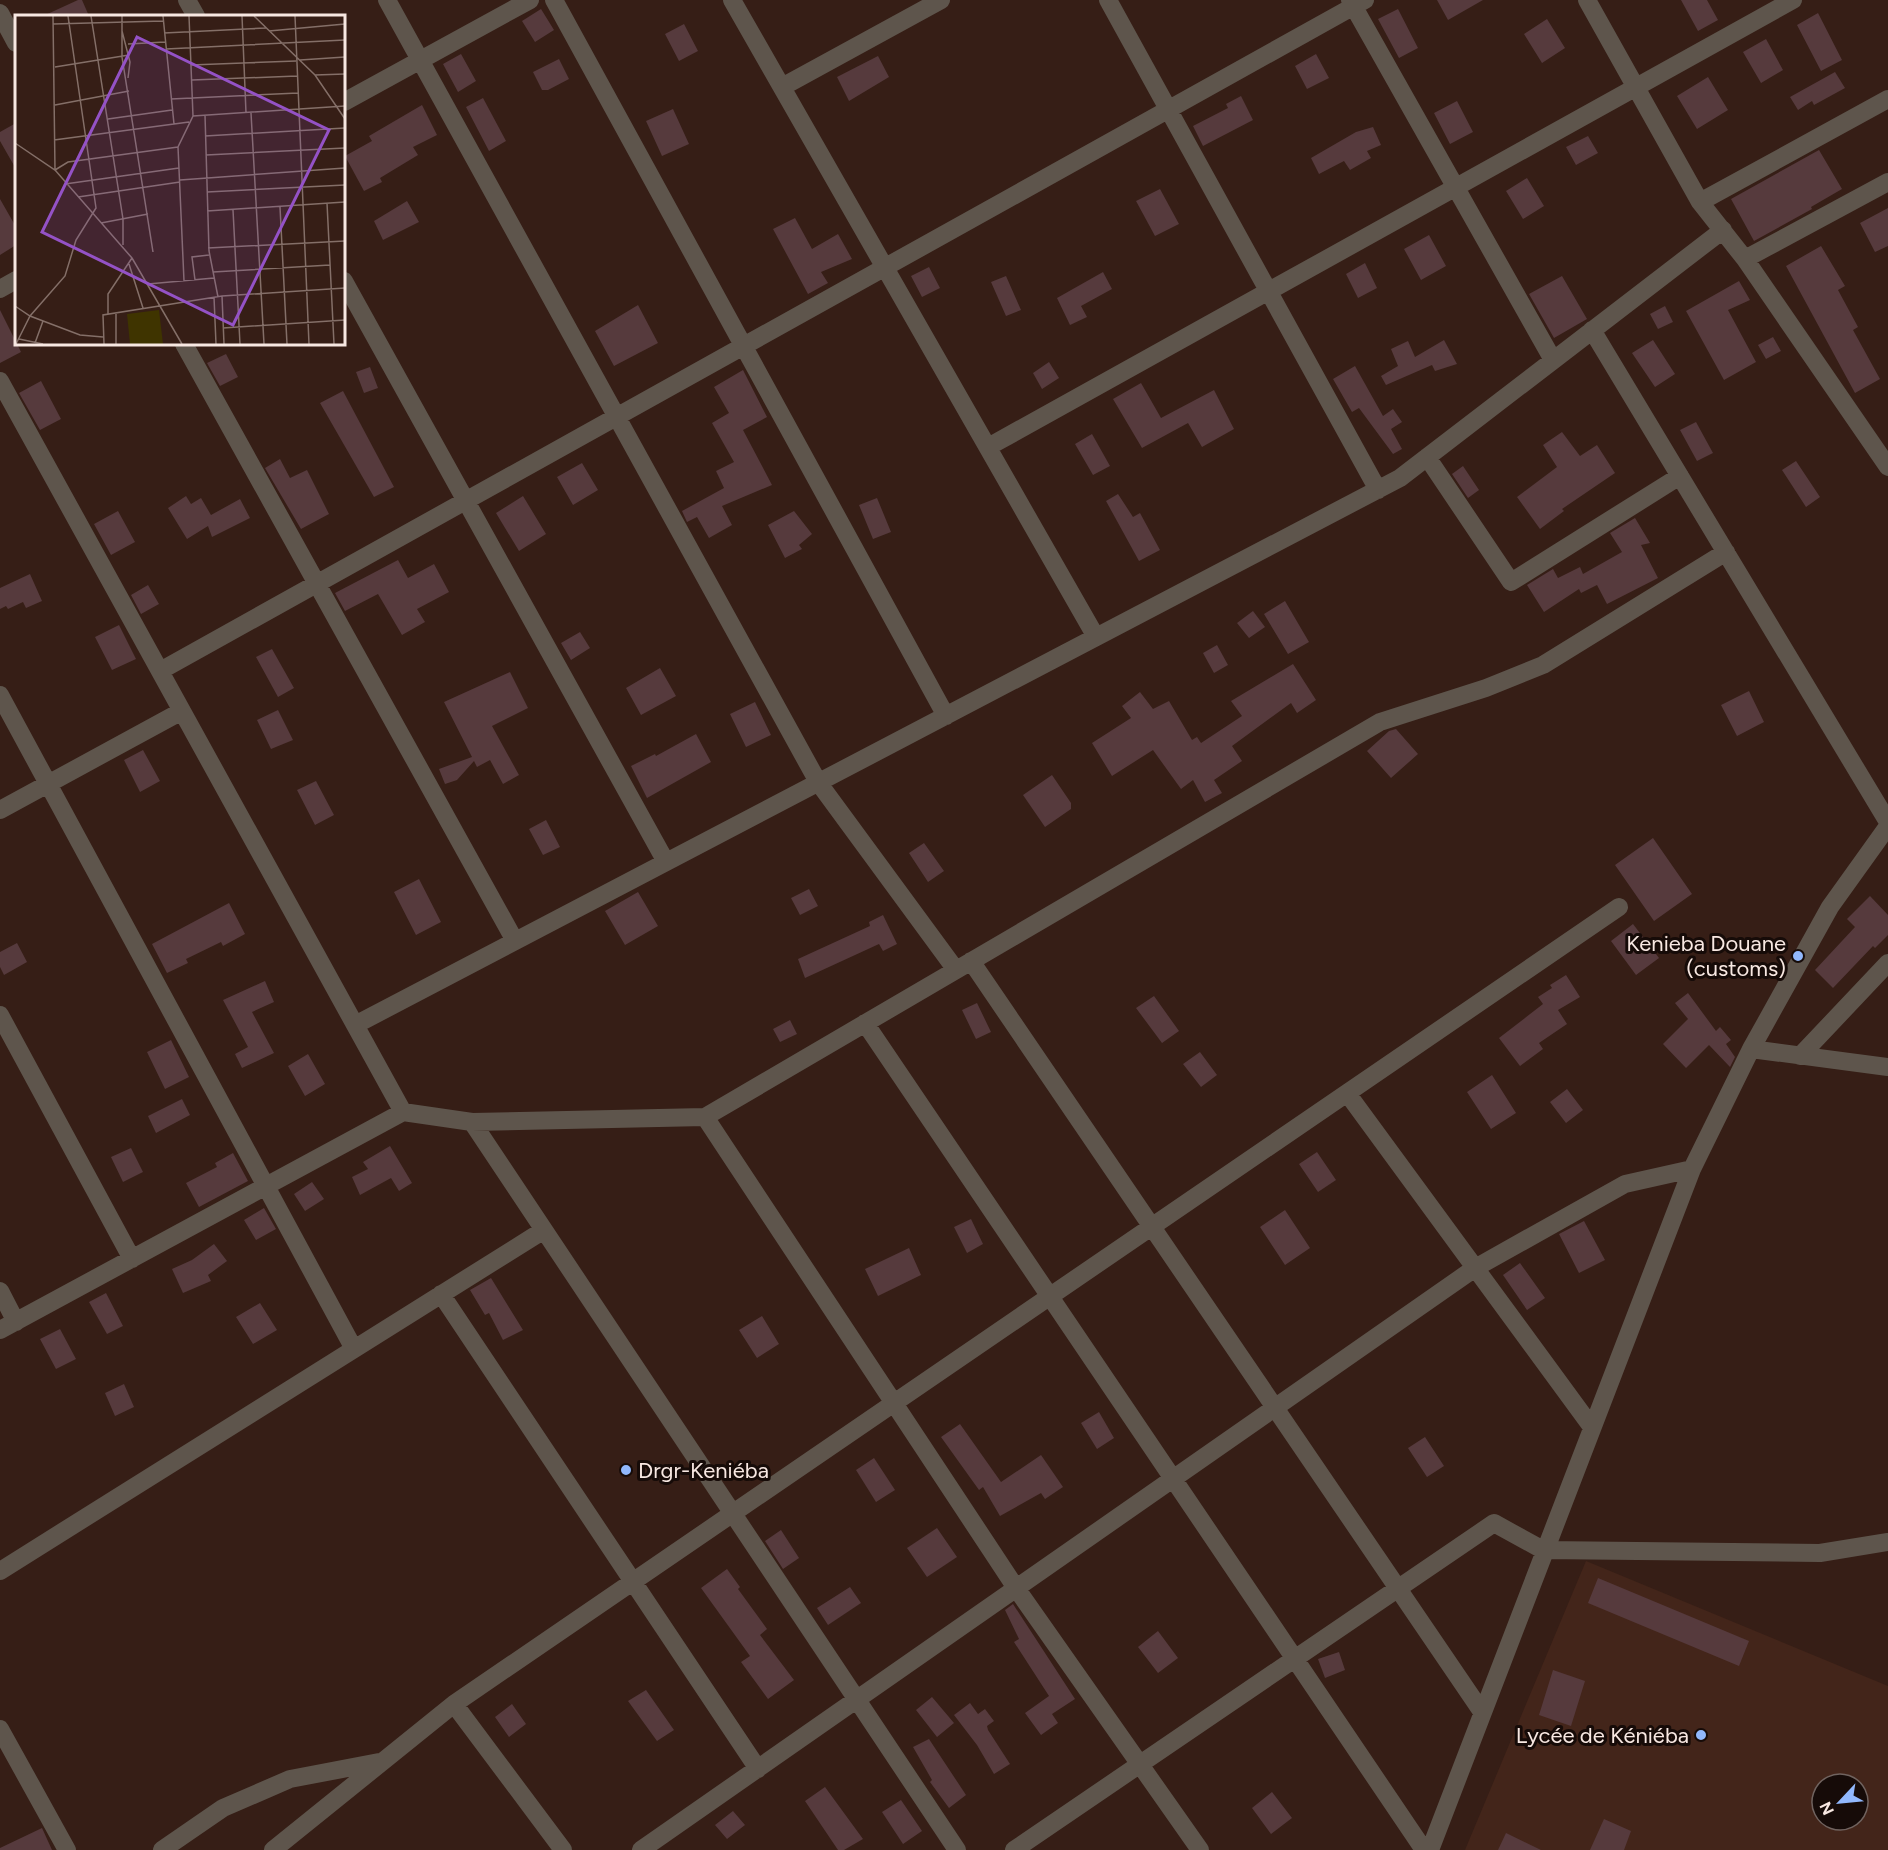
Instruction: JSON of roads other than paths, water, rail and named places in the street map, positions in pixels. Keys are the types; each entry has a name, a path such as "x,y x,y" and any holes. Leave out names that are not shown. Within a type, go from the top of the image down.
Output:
{"street":[{"path":"187,0 195,15"},
{"path":"387,0 818,782 963,966 1152,1227 1482,1712"},
{"path":"345,101 530,0"},
{"path":"554,0 946,716"},
{"path":"732,0 1096,637"},
{"path":"782,87 941,0"},
{"path":"1108,0 1378,490"},
{"path":"1587,0 1700,202 1745,259 1888,467"},
{"path":"988,447 1793,0"},
{"path":"160,672 1168,110 1356,2 1553,360"},
{"path":"0,14 15,41"},
{"path":"1700,202 1888,99"},
{"path":"1745,259 1888,182"},
{"path":"355,1024 1400,478 1723,230"},
{"path":"0,289 15,281"},
{"path":"345,284 666,862"},
{"path":"1430,1850 1543,1550 1692,1169 1751,1049 1830,907 1888,824 1592,330"},
{"path":"185,345 515,941"},
{"path":"0,381 403,1112"},
{"path":"1428,457 1511,582 1680,476"},
{"path":"0,1330 403,1112 472,1122 705,1117 1380,722 1486,688 1543,665 1726,552"},
{"path":"0,695 354,1349"},
{"path":"0,810 182,711"},
{"path":"273,1850 454,1704 1619,907"},
{"path":"1800,1056 1888,963"},
{"path":"0,1015 132,1259"},
{"path":"865,1023 1424,1850"},
{"path":"1751,1049 1888,1067"},
{"path":"1347,1093 1591,1426"},
{"path":"705,1117 1016,1588 1200,1850"},
{"path":"472,1122 957,1850"},
{"path":"642,1850 1475,1268 1624,1184 1692,1169"},
{"path":"0,1571 544,1230"},
{"path":"0,1291 16,1322"},
{"path":"441,1294 758,1769"},
{"path":"1014,1850 1494,1523 1543,1550 1820,1553 1888,1542"},
{"path":"454,1704 563,1850"},
{"path":"0,1729 67,1850"},
{"path":"174,1847 223,1808 290,1779 384,1761"}],"place":[{"name":"Kenieba Douane (customs)","path":"1798,956"},
{"name":"Drgr-Keniéba","path":"626,1470"},
{"name":"Lycée de Kéniéba","path":"1701,1735"}]}
